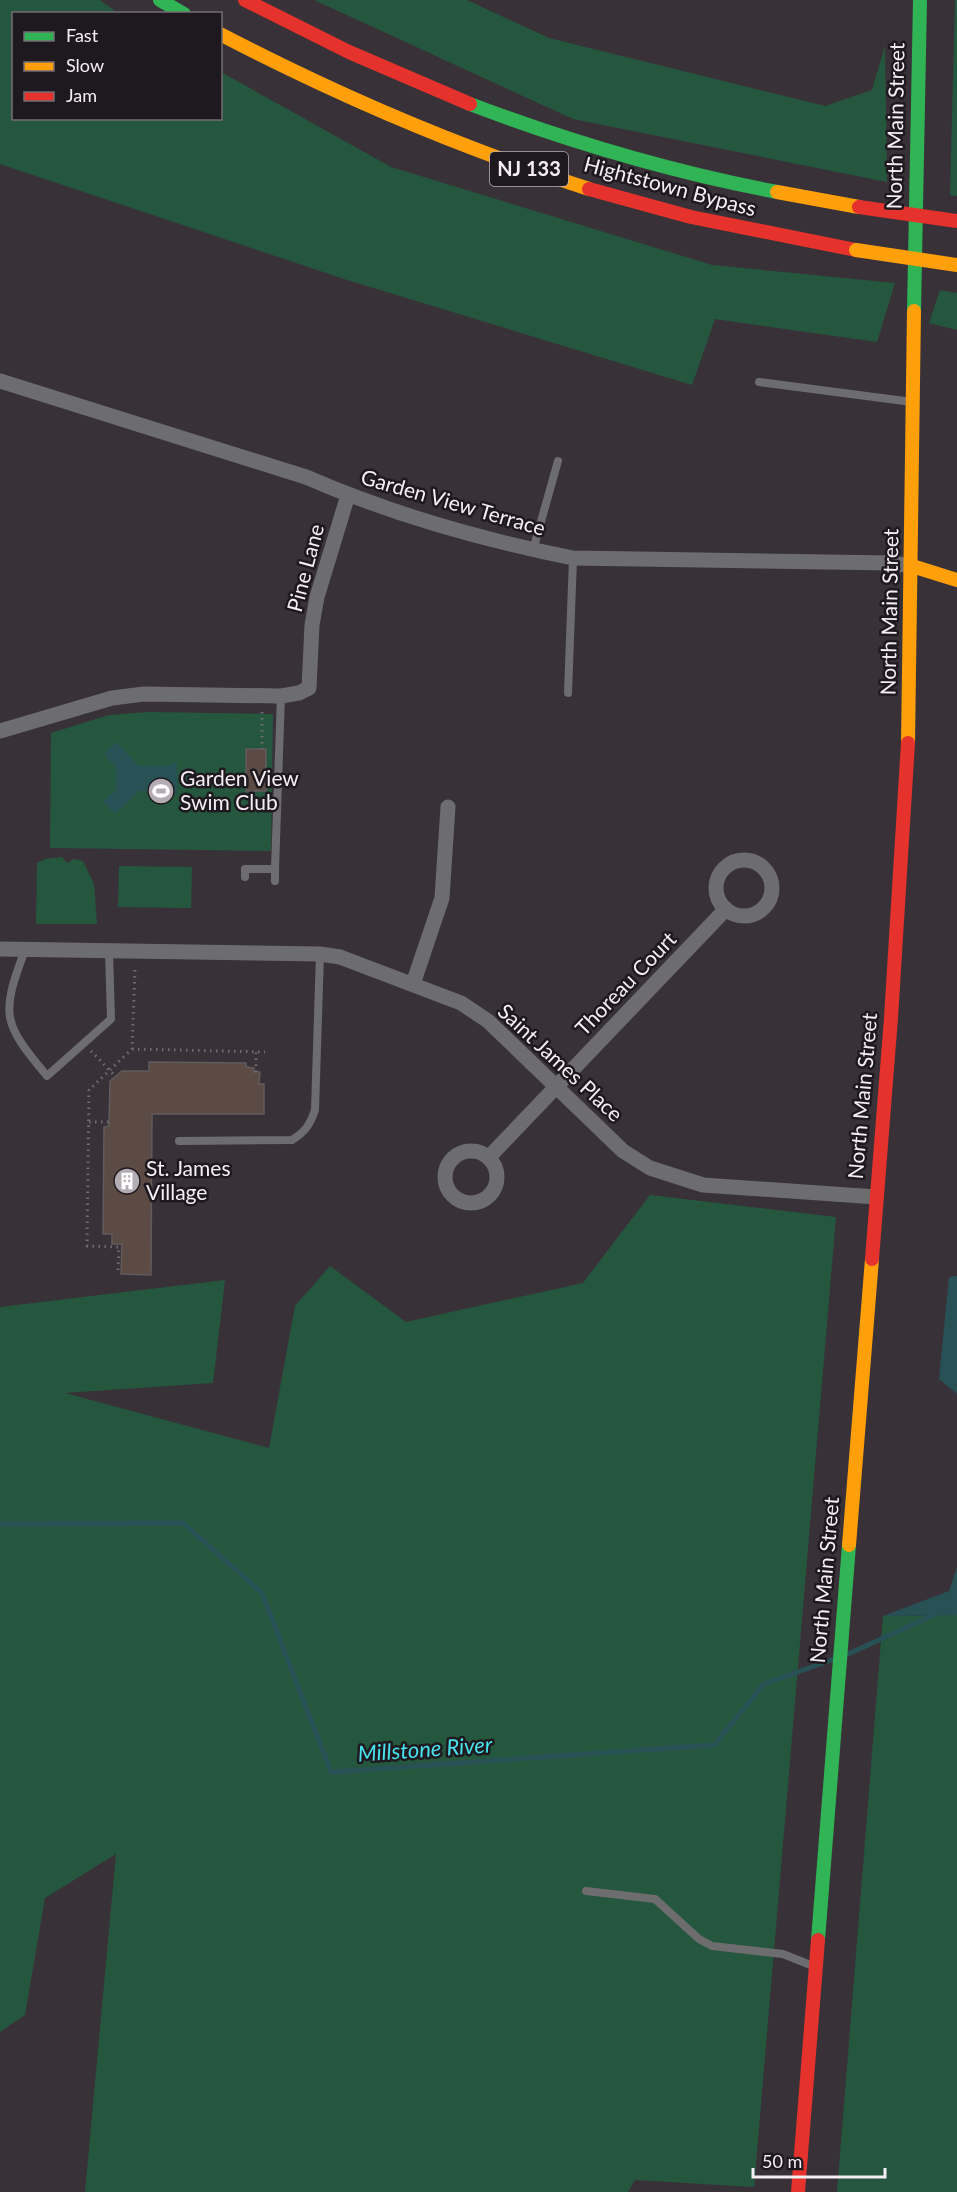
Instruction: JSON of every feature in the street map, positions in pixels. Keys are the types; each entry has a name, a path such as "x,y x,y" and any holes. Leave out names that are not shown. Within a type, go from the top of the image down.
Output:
{"main road":[{"path":"160,0 181,12"},
{"name":"Hightstown Bypass","path":"245,0 343,50 425,86 580,142 739,185 859,207 957,221"},
{"name":"North Main Street","path":"798,2192 891,1018 910,701 920,0"},
{"name":"Hightstown Bypass","path":"222,35 348,99 511,164 678,214 746,230 957,265"},
{"path":"912,567 957,580"}],"street":[{"name":"Garden View Terrace","path":"0,381 306,477 348,495 533,550 573,558 892,563 912,567"},
{"name":"Pine Lane","path":"282,696 299,693 309,688 312,625 317,597 348,495"},
{"path":"0,731 112,698 144,693 282,696"},
{"path":"413,984 442,898 448,807"},
{"name":"Thoreau Court","path":"489,1157 726,909"},
{"name":"Saint James Place","path":"0,949 320,954 340,957 461,1003 488,1021 623,1151 650,1168 675,1178 703,1185 876,1197"}],"lane":[{"path":"759,382 913,402"},
{"path":"533,550 558,461"},
{"path":"568,693 573,558"},
{"path":"275,881 282,696"},
{"path":"245,877 245,869 275,869"},
{"path":"25,950 10,975 3,998 2,1014 6,1027 47,1076 111,1019 109,951"},
{"path":"179,1141 292,1140 307,1128 315,1110 320,954"},
{"path":"586,1891 655,1899 699,1939 712,1946 783,1954 816,1967"}],"path":[{"path":"262,712 262,749"},
{"path":"118,1270 119,1246 87,1246 89,1090 132,1049 135,970"},
{"path":"83,1044 116,1076"},
{"path":"132,1049 265,1052"},
{"path":"256,1052 256,1072"},
{"path":"89,1122 109,1122"}],"green space":[{"path":"0,0 100,0 117,12 12,12 12,120 222,120 222,73 391,167 712,265 895,283 877,342 715,319 692,385 344,279 0,164"},
{"path":"314,0 467,0 549,38 825,106 872,90 885,46 887,182 573,119"},
{"path":"955,0 957,0 957,196 950,195"},
{"path":"940,290 957,293 957,330 929,323"},
{"name":"Garden View Swim Club","path":"149,712 273,714 271,851 50,848 51,733 109,715"},
{"path":"62,857 67,863 74,859 83,861 94,884 97,924 36,924 37,863 45,859"},
{"path":"119,866 192,867 191,908 118,907"},
{"path":"650,1195 836,1217 754,2187 635,2180 628,2192 85,2192 116,1854 45,1898 25,2015 0,2032 0,1307 225,1280 213,1383 65,1393 269,1448 295,1306 330,1266 406,1322 583,1283"},
{"path":"957,1615 957,2192 837,2192 883,1616"}],"water":[{"path":"116,742 139,766 170,766 171,763 177,763 177,794 170,794 170,791 139,791 115,814 103,801 116,790 116,767 104,754"},
{"path":"957,1276 957,1394 939,1379 949,1277"},
{"path":"957,1567 957,1615 883,1616 949,1591"}],"building":[{"path":"246,749 266,749 266,791 246,791"},
{"name":"St. James Village","path":"149,1062 246,1063 246,1067 254,1068 254,1072 260,1072 259,1084 264,1084 264,1114 152,1114 151,1275 121,1274 122,1244 112,1244 112,1234 103,1234 104,1127 109,1126 110,1081 122,1071 149,1071"}],"waterway":[{"name":"Millstone River","path":"0,1524 183,1523 262,1593 331,1772 714,1745 764,1684 834,1659"},
{"name":"Millstone River","path":"846,1655 938,1613"}],"traffic: fast":[{"path":"160,0 181,12"},
{"path":"914,311 920,0"},
{"path":"470,104 622,155 777,192"},
{"path":"818,1940 849,1545"}],"traffic: slow":[{"path":"222,35 310,79 401,119 494,156 589,189"},
{"path":"777,192 859,207"},
{"path":"856,250 957,265"},
{"path":"908,743 914,311"},
{"path":"912,566 957,580"},
{"path":"849,1545 872,1259"}],"traffic: jam":[{"path":"245,0 349,52 470,104"},
{"path":"589,189 691,217 856,250"},
{"path":"859,207 957,221"},
{"path":"872,1259 891,1018 908,743"},
{"path":"798,2192 818,1940"}],"place":[{"name":"Garden View Swim Club","path":"161,791"},
{"name":"St. James Village","path":"127,1181"}]}
